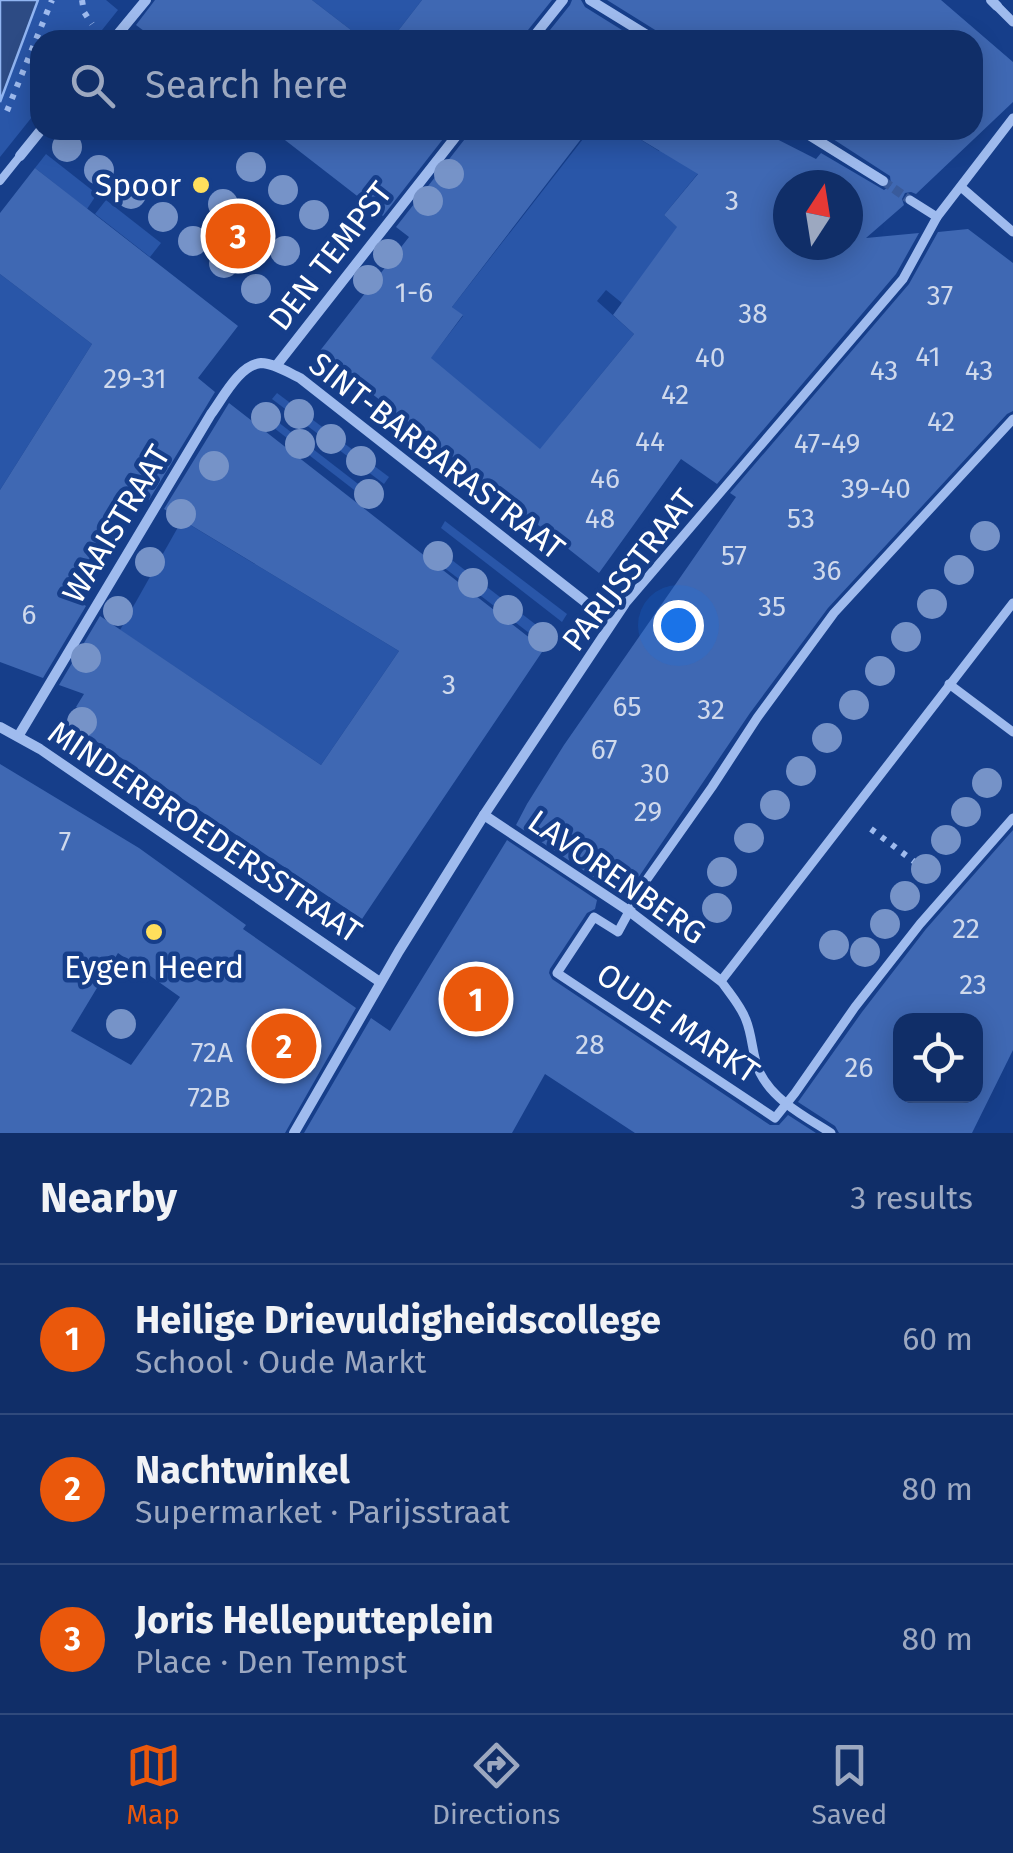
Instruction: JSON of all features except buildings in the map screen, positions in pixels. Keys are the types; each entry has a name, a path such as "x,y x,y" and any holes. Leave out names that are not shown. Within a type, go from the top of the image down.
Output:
{"street":[{"path":"120,30 146,0"},
{"path":"540,30 563,0"},
{"path":"590,0 639,30"},
{"path":"994,3 1013,22"},
{"name":"PARIJSSTRAAT","path":"294,1133 380,982 484,815 624,605 902,279 937,217 1013,118"},
{"path":"20,156 33,140"},
{"name":"DEN TEMPST","path":"276,366 453,140"},
{"path":"818,140 883,181"},
{"path":"960,187 1013,232"},
{"path":"910,200 937,217"},
{"name":"WAAISTRAAT","path":"18,735 211,414 245,370 261,363 276,366"},
{"name":"SINT-BARBARASTRAAT","path":"276,366 300,378 584,601 608,628"},
{"name":"OUDE MARKT","path":"1013,418 834,613 756,718 645,882 618,932 594,917 556,973 775,1118 854,1007 1013,818"},
{"name":"OUDE MARKT","path":"721,981 1013,603"},
{"path":"949,684 1013,732"},
{"name":"MINDERBROEDERSSTRAAT","path":"0,726 380,982"},
{"name":"LAVORENBERG","path":"484,815 630,911 721,981"},
{"path":"721,981 746,1020 759,1072 770,1088 831,1133"}],"lane":[{"path":"0,181 20,156"}],"path":[{"path":"40,30 52,0"},
{"path":"6,111 30,53"},
{"path":"872,829 939,880"}],"shaded area":[{"path":"0,0 38,0 0,102"},
{"path":"38,0 106,0 118,10 102,30 30,30 30,120 0,157 0,102"},
{"path":"312,0 422,0 399,30 351,30"},
{"path":"582,140 641,140 659,151 663,148 705,165 664,215 702,249 622,303 606,290 597,301 634,334 563,421 555,462 429,360 463,316 452,307"},
{"path":"46,154 97,194 87,209 35,168"},
{"path":"106,200 161,243 150,257 95,214"},
{"path":"0,274 92,344 0,490"},
{"path":"277,393 389,477 384,484 272,399"},
{"path":"256,405 375,497 371,503 252,411"},
{"path":"182,520 399,651 321,765 120,630"},
{"path":"445,521 567,614 562,622 441,528"},
{"path":"431,544 552,637 546,646 425,553"}],"tunnel":[{"path":"883,181 910,200"}],"place":[{"name":"Spoor","path":"201,185"},
{"name":"Joris Helleputteplein","path":"238,236"},
{"name":"Eygen Heerd","path":"154,932"},
{"name":"Heilige Drievuldigheidscollege","path":"476,999"},
{"name":"Nachtwinkel","path":"284,1046"}]}
